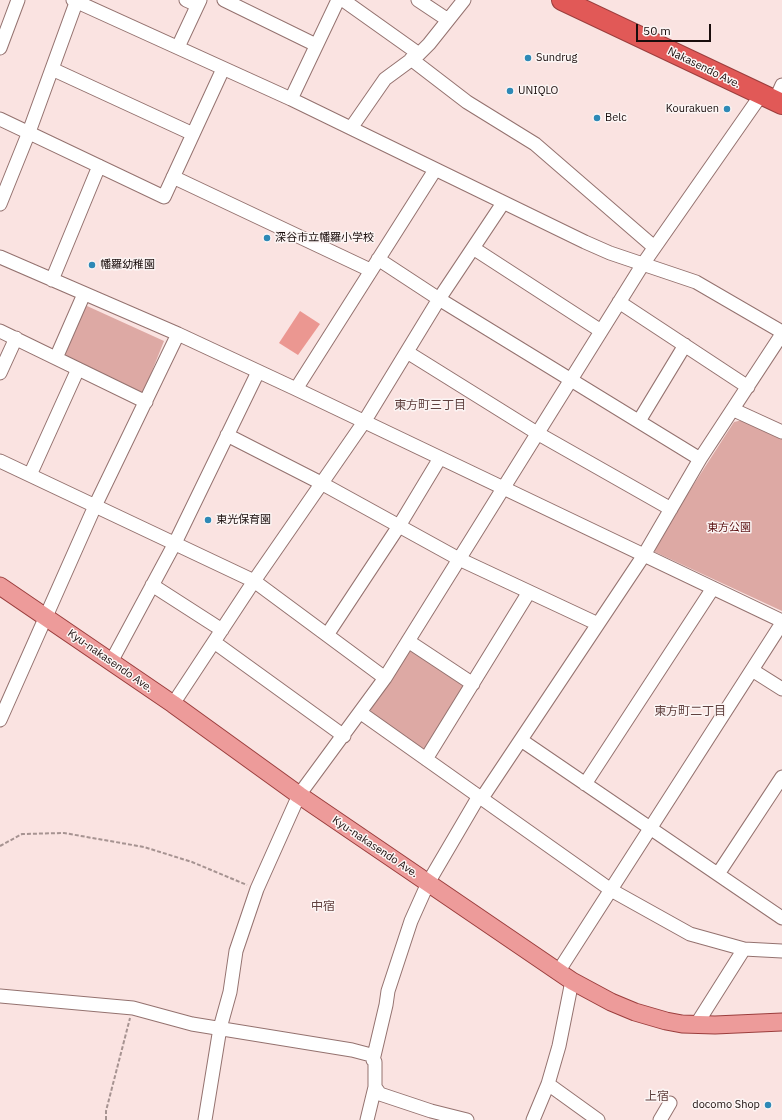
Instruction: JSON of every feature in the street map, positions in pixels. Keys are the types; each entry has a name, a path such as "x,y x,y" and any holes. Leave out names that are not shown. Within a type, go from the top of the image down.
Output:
{"highway":[{"name":"Nakasendo Ave.","path":"562,0 775,96"}],"main road":[{"name":"Kyu-nakasendo Ave.","path":"0,586 173,704 299,795 428,883 565,976 611,1002 636,1012 666,1021 696,1025 782,1022"}],"street":[{"path":"0,48 18,0"},
{"path":"0,204 29,132 76,0 351,128 585,242 709,288 782,333 734,410 700,459 644,555 521,740 481,797 428,883 411,920 394,971 373,1060 375,1086 367,1120"},
{"path":"224,0 316,45"},
{"path":"290,99 338,0"},
{"path":"418,0 448,20"},
{"path":"351,128 385,79 415,56 464,0"},
{"path":"178,47 195,2"},
{"path":"350,2 467,102 535,144 654,248"},
{"path":"52,69 193,134"},
{"path":"0,119 164,197 223,69"},
{"path":"205,1120 220,1028 230,992 236,951 257,889 299,795 361,714 386,678 643,264 654,248 775,96"},
{"path":"52,280 99,166"},
{"path":"296,389 370,270 435,170"},
{"path":"173,177 370,270"},
{"path":"173,704 254,581 364,422 439,299 503,203"},
{"path":"474,248 601,331"},
{"path":"0,257 178,334 296,389 782,622 611,890 565,976 559,1046 548,1084 533,1120"},
{"path":"378,259 439,299 700,459"},
{"path":"56,358 84,294"},
{"path":"619,302 748,386"},
{"path":"0,331 146,402"},
{"path":"0,720 95,506 178,334"},
{"path":"0,373 16,338"},
{"path":"639,421 685,345"},
{"path":"407,352 537,433 671,509"},
{"path":"30,476 78,369"},
{"path":"111,662 175,543 258,372"},
{"path":"734,410 782,432"},
{"path":"227,436 321,484 459,559 598,624"},
{"path":"327,635 440,458"},
{"path":"0,461 254,581 386,678"},
{"path":"152,585 222,630"},
{"path":"585,784 713,588"},
{"path":"426,759 529,592"},
{"path":"408,641 473,684"},
{"path":"214,642 344,736"},
{"path":"752,670 782,689"},
{"path":"361,714 481,797 611,890 690,934 744,949 782,951"},
{"path":"521,740 782,918"},
{"path":"718,874 782,777"},
{"path":"696,1025 744,949"},
{"path":"0,996 133,1008 192,1024 352,1050 370,1055 373,1060"},
{"path":"548,1084 582,1115 598,1120"},
{"path":"375,1086 380,1094 431,1111 468,1120"},
{"path":"660,1120 670,1103"}],"path":[{"path":"0,846 22,834 64,833 144,847 192,862 257,889"},
{"path":"106,1120 106,1111 133,1008"}],"green space":[{"path":"87,306 164,341 144,391 139,393 64,357 81,308"},
{"name":"東方公園","path":"747,419 782,435 782,611 655,552 654,546 734,422"},
{"path":"412,649 463,682 463,690 424,753 373,717 370,709 406,650"}],"shaded area":[{"path":"300,311 320,324 298,355 279,343"}],"place":[{"name":"Sundrug","path":"528,58"},
{"name":"UNIQLO","path":"510,91"},
{"name":"Kourakuen","path":"727,109"},
{"name":"Belc","path":"597,118"},
{"name":"深谷市立幡羅小学校","path":"267,238"},
{"name":"幡羅幼稚園","path":"92,265"},
{"name":"東光保育園","path":"208,520"},
{"name":"docomo Shop","path":"768,1105"}],"district":[{"name":"東方町三丁目","path":"430,406"},
{"name":"東方町二丁目","path":"690,712"},
{"name":"中宿","path":"323,907"},
{"name":"上宿","path":"657,1097"}]}
